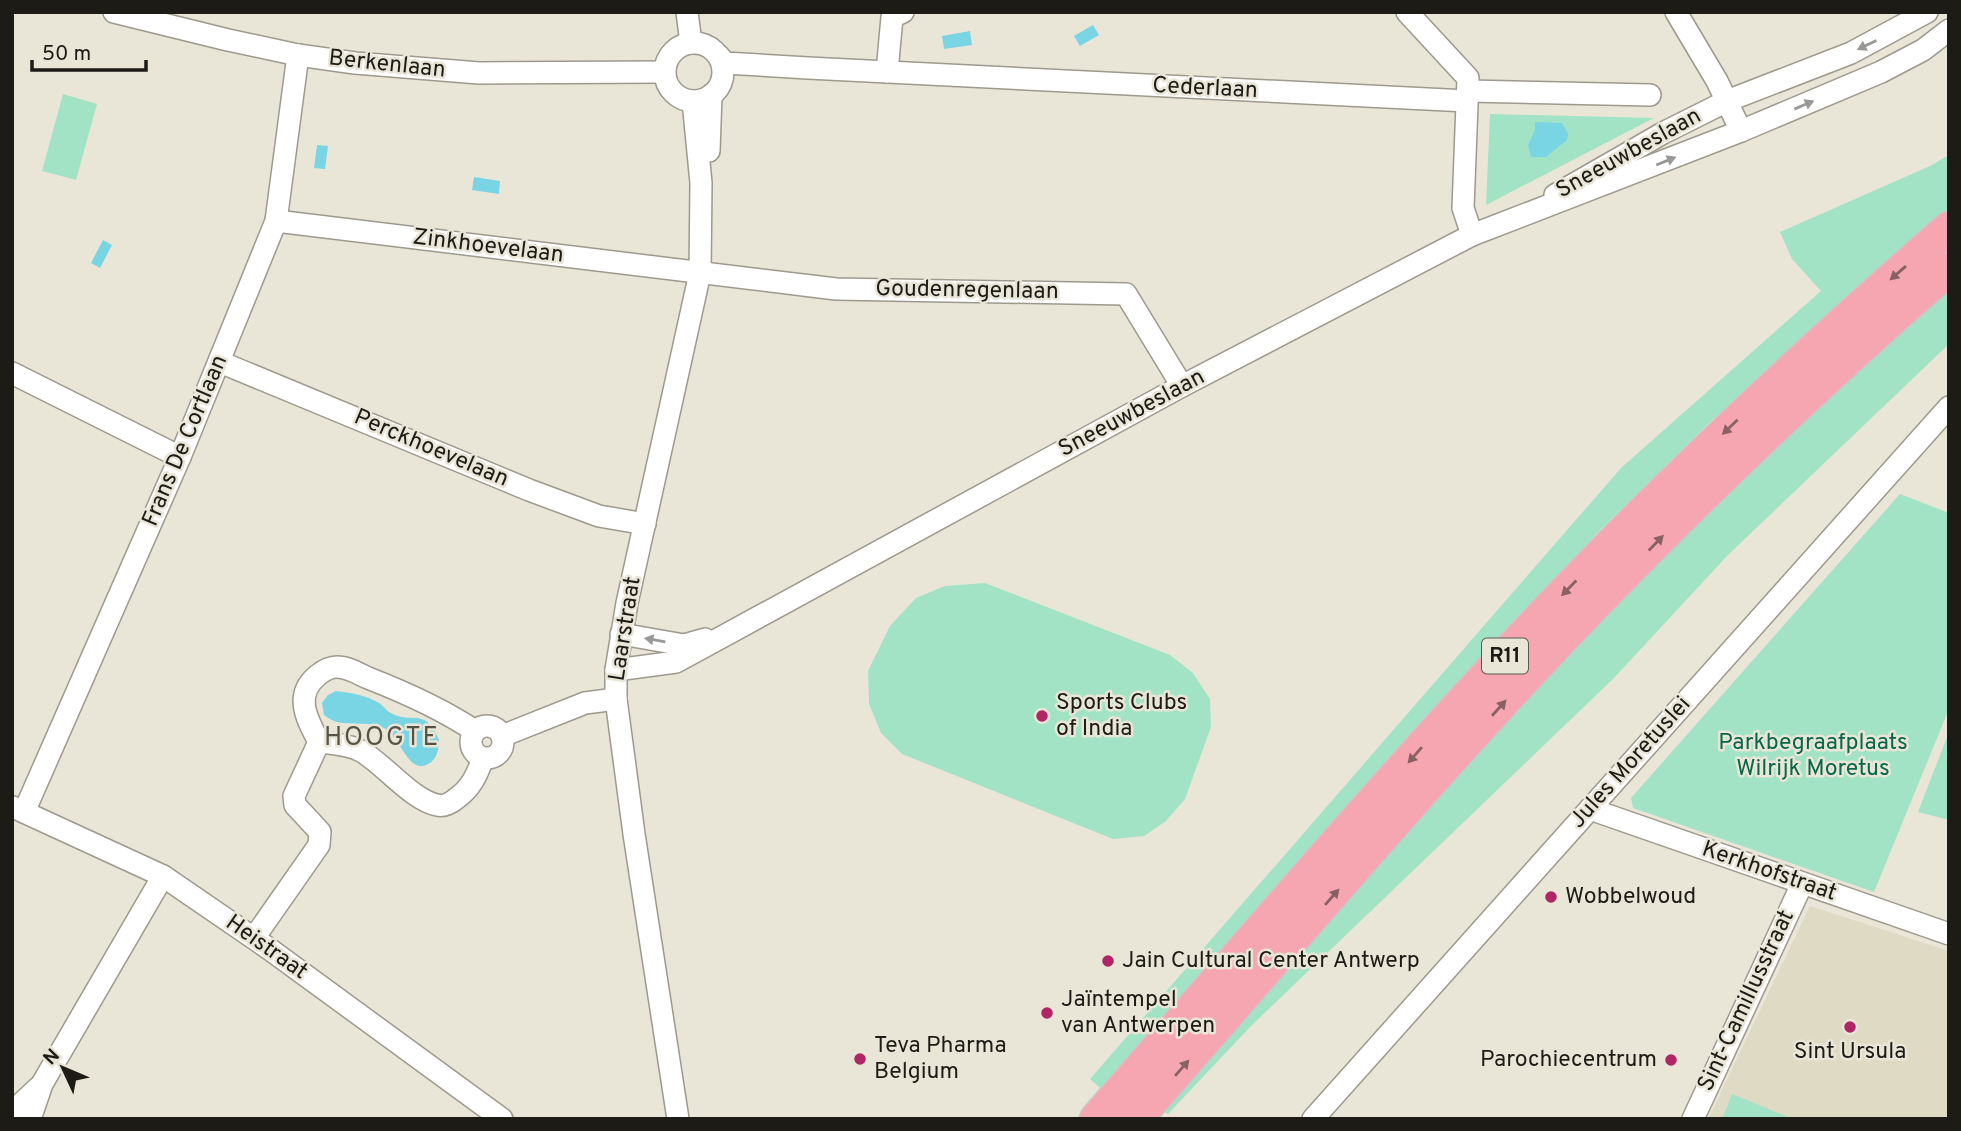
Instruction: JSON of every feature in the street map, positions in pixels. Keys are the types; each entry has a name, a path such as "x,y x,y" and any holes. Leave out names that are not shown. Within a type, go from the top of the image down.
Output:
{"highway":[{"name":"R11","path":"1096,1119 1440,726 1542,616 1650,505 1754,404 1949,228"},
{"name":"R11","path":"1136,1119 1564,637 1772,429 1949,269"}],"street":[{"name":"Berkenlaan","path":"114,12 298,55 355,64 479,73 664,72"},
{"path":"687,12 691,43"},
{"path":"887,72 892,17 903,12"},
{"path":"1407,12 1468,78 1463,208 1472,235"},
{"path":"1676,12 1741,131"},
{"name":"Sneeuwbeslaan","path":"1533,210 1568,185 1727,101 1851,53 1927,12"},
{"name":"Sneeuwbeslaan","path":"616,670 676,662 1182,386 1472,235 1741,131 1881,72 1923,50 1949,30"},
{"path":"691,43 708,46 711,82 684,99 670,89 664,72 675,49 691,43"},
{"name":"Frans De Cortlaan","path":"18,809 180,457 276,221 298,55"},
{"name":"Cederlaan","path":"711,82 727,71 808,68 1468,96 1650,95"},
{"name":"Laarstraat","path":"678,1119 634,834 616,699 616,670 621,634 700,272 701,183 711,82"},
{"name":"Zinkhoevelaan","path":"276,221 700,272"},
{"name":"Goudenregenlaan","path":"700,272 836,289 1126,294 1182,386"},
{"name":"Perckhoevelaan","path":"220,362 529,490 599,516 645,524"},
{"path":"12,373 180,457"},
{"name":"Jules Moretuslei","path":"1313,1119 1949,407"},
{"name":"Sneeuwbeslaan","path":"621,634 684,645 736,629"},
{"path":"319,742 305,714 303,696 310,682 321,672 335,667 380,682 454,717 475,731"},
{"path":"502,736 585,703 616,699"},
{"path":"485,726 496,728 502,736 503,743 499,754 494,757 483,758 475,754 471,747 470,738 475,731 485,726"},
{"path":"319,742 343,744 360,751 405,786 438,806 449,804 467,790 477,777 483,758"},
{"path":"254,938 319,845 320,832 295,805 294,796 319,742"},
{"name":"Heistraat","path":"18,809 163,876 254,938 502,1119"},
{"name":"Kerkhofstraat","path":"1590,809 1949,934"},
{"path":"30,1119 42,1084 163,876"},
{"name":"Sint-Camillusstraat","path":"1693,1119 1802,884"},
{"path":"12,1094 42,1084"},
{"path":"12,1112 42,1084"}],"shaded area":[{"name":"Sint Ursula","path":"1810,906 1949,951 1949,1119 1708,1119"}],"green space":[{"path":"63,94 97,104 76,180 42,171"},
{"path":"1490,114 1654,118 1486,205"},
{"path":"1949,155 1949,209 1710,422 1601,529 1508,630 1101,1089 1090,1079 1621,468 1821,291 1792,259 1780,232 1930,166"},
{"path":"1949,289 1949,344 1728,555 1613,679 1252,1025 1168,1114 1163,1111 1436,800 1576,647 1721,498"},
{"name":"Parkbegraafplaats Wilrijk Moretus","path":"1900,494 1949,513 1949,709 1874,892 1633,808 1631,798"},
{"name":"Sports Clubs of India","path":"985,583 1170,655 1193,673 1210,699 1211,727 1185,799 1166,821 1144,836 1113,839 902,754 881,733 869,704 868,671 890,626 916,598 945,586"},
{"path":"1949,732 1949,820 1918,812"},
{"path":"1732,1094 1793,1119 1722,1119"}],"water":[{"path":"1093,25 1099,35 1080,46 1074,36"},
{"path":"970,31 972,45 944,49 942,36"},
{"path":"1535,122 1562,123 1568,134 1567,140 1546,157 1531,157 1528,145 1535,130"},
{"path":"317,145 328,146 325,169 314,168"},
{"path":"474,177 500,181 499,194 472,190"},
{"path":"103,240 112,245 100,268 91,263"},
{"path":"336,691 369,698 391,713 429,723 439,740 434,760 421,766 415,764 394,737 382,727 338,722 324,715 322,703 328,695"}],"place":[{"name":"Sports Clubs of India","path":"1042,716"},
{"name":"Wobbelwoud","path":"1551,897"},
{"name":"Jain Cultural Center Antwerp","path":"1108,961"},
{"name":"Jaïntempel van Antwerpen","path":"1047,1013"},
{"name":"Sint Ursula","path":"1850,1027"},
{"name":"Teva Pharma Belgium","path":"860,1059"},
{"name":"Parochiecentrum","path":"1671,1060"}],"district":[{"name":"HOOGTE","path":"382,738"}]}
